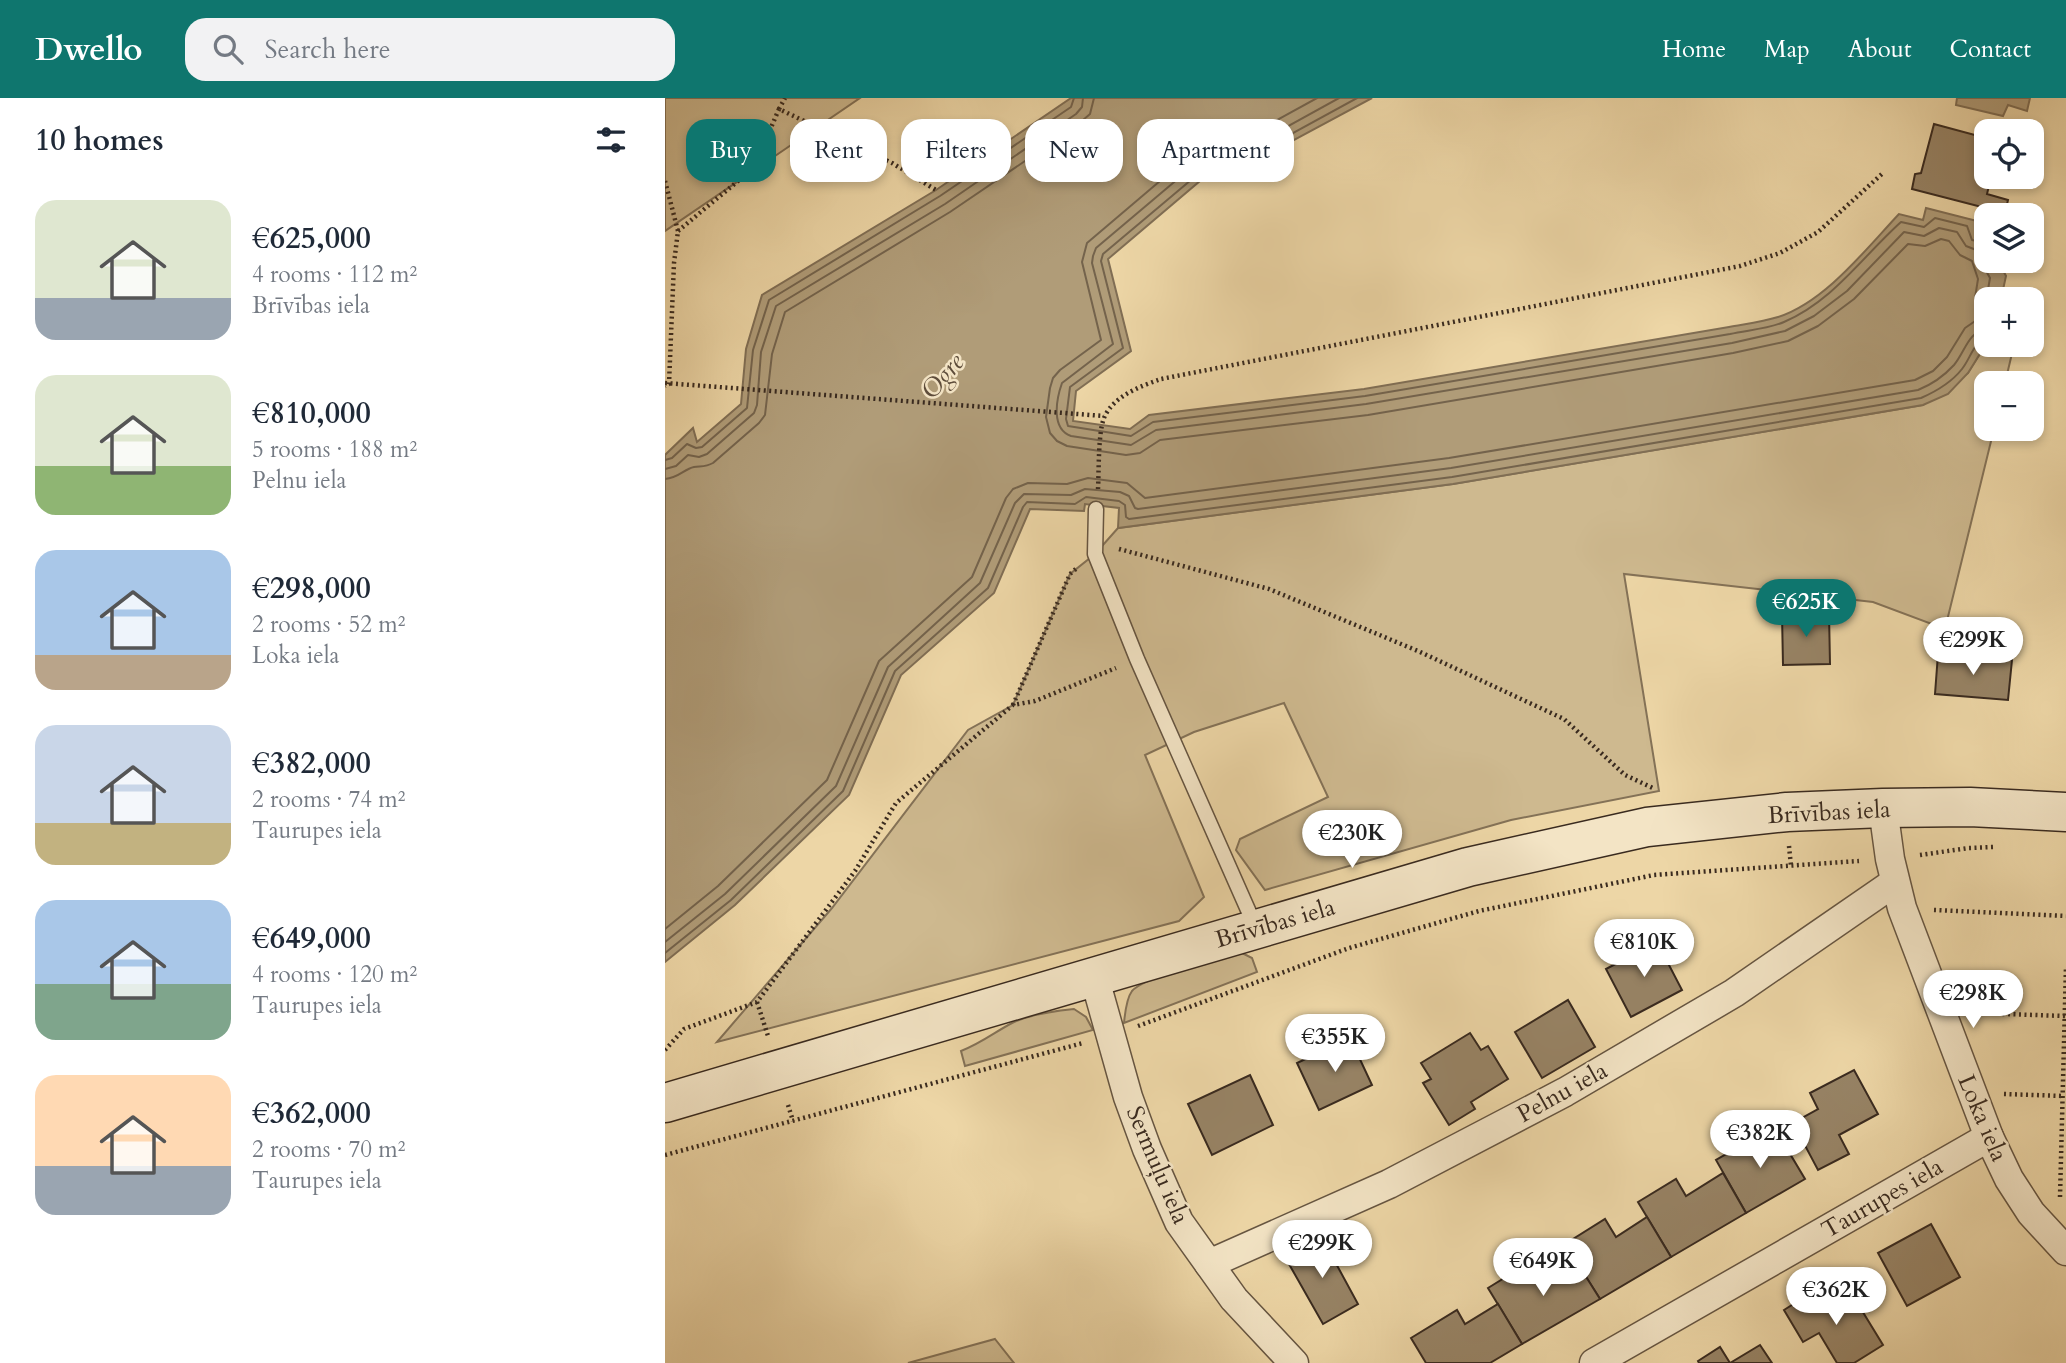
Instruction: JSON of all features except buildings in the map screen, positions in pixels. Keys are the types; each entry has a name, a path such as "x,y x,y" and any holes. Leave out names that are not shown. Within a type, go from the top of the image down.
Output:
{"main road":[{"name":"Brīvības iela","path":"665,1102 1468,867 1647,827 1787,812 1883,808 1970,807 2066,812"}],"street":[{"name":"Loka iela","path":"1883,808 1896,883 1971,1093 2009,1178 2031,1213 2062,1247"},
{"name":"Pelnu iela","path":"1209,1264 1389,1184 1565,1092 1734,993 1896,883"},
{"name":"Sermuļu iela","path":"1094,976 1128,1097 1179,1222 1234,1300 1294,1363"},
{"name":"Taurupes iela","path":"1594,1363 1989,1137"}],"lane":[{"path":"1096,509 1095,554 1137,659 1257,929"}],"path":[{"path":"678,232 738,181 763,146 785,98"},
{"path":"779,109 892,163 936,190"},
{"path":"1096,509 1104,416 1117,401 1137,387 1161,379 1740,265 1780,253 1818,232 1883,173"},
{"path":"665,181 678,232 666,384 743,387 1104,416"},
{"path":"665,1050 684,1029 757,1002 855,871 896,803 1013,705 1070,573 1095,554 1122,548 1269,589 1418,651 1564,719 1625,775 1659,791 1645,793"},
{"path":"1013,705 1035,701 1127,663"},
{"path":"1896,883 1969,848 2005,847"},
{"path":"665,1155 1112,1035 1349,948 1479,911 1654,875 1896,883 2066,916"},
{"path":"2062,1247 2066,966"},
{"path":"1940,1011 2065,1016"},
{"path":"1971,1093 2063,1096"}],"shaded area":[{"path":"665,98 860,98 829,119 790,119 790,146 776,155 776,119 686,119 686,182 737,182 665,231"},
{"path":"1978,357 2011,357 2008,371 1974,371 1974,441 1991,441 1945,629 1873,602 1624,574 1659,791 1511,820 1265,890 1236,850 1240,839 1328,797 1284,703 1194,732 1145,755 1204,897 1179,921 717,1042 832,908 968,730 1013,705 1070,574 1095,554 1118,528 1453,484 1923,405 1968,373"},
{"path":"1242,953 1252,958 1257,972 1124,1023 1128,998 1140,985"},
{"path":"1074,1009 1086,1017 1093,1030 965,1066 961,1051 1014,1022 1036,1015"},
{"path":"995,1339 1014,1363 908,1363"}],"water":[{"name":"Ogre","path":"1071,98 1372,98 1294,140 1294,119 1137,119 1137,182 1199,182 1108,259 1131,351 1076,391 1073,421 1130,429 1149,415 1364,389 1772,319 1795,310 1828,287 1899,214 1923,220 1926,208 1974,220 1974,273 2004,273 2006,276 2004,287 1974,287 1974,357 1978,357 1968,373 1948,394 1923,405 1453,484 1118,528 1119,508 1085,504 1084,511 1030,509 994,593 901,675 849,795 735,905 665,962 665,455 693,428 697,442 741,404 746,349 762,295 948,182 1011,182 1011,139 1025,129 1025,182 1123,182 1123,119 1040,119"},
{"path":"1957,98 2030,98 2027,111 2008,105 2003,116 1956,105"}]}
